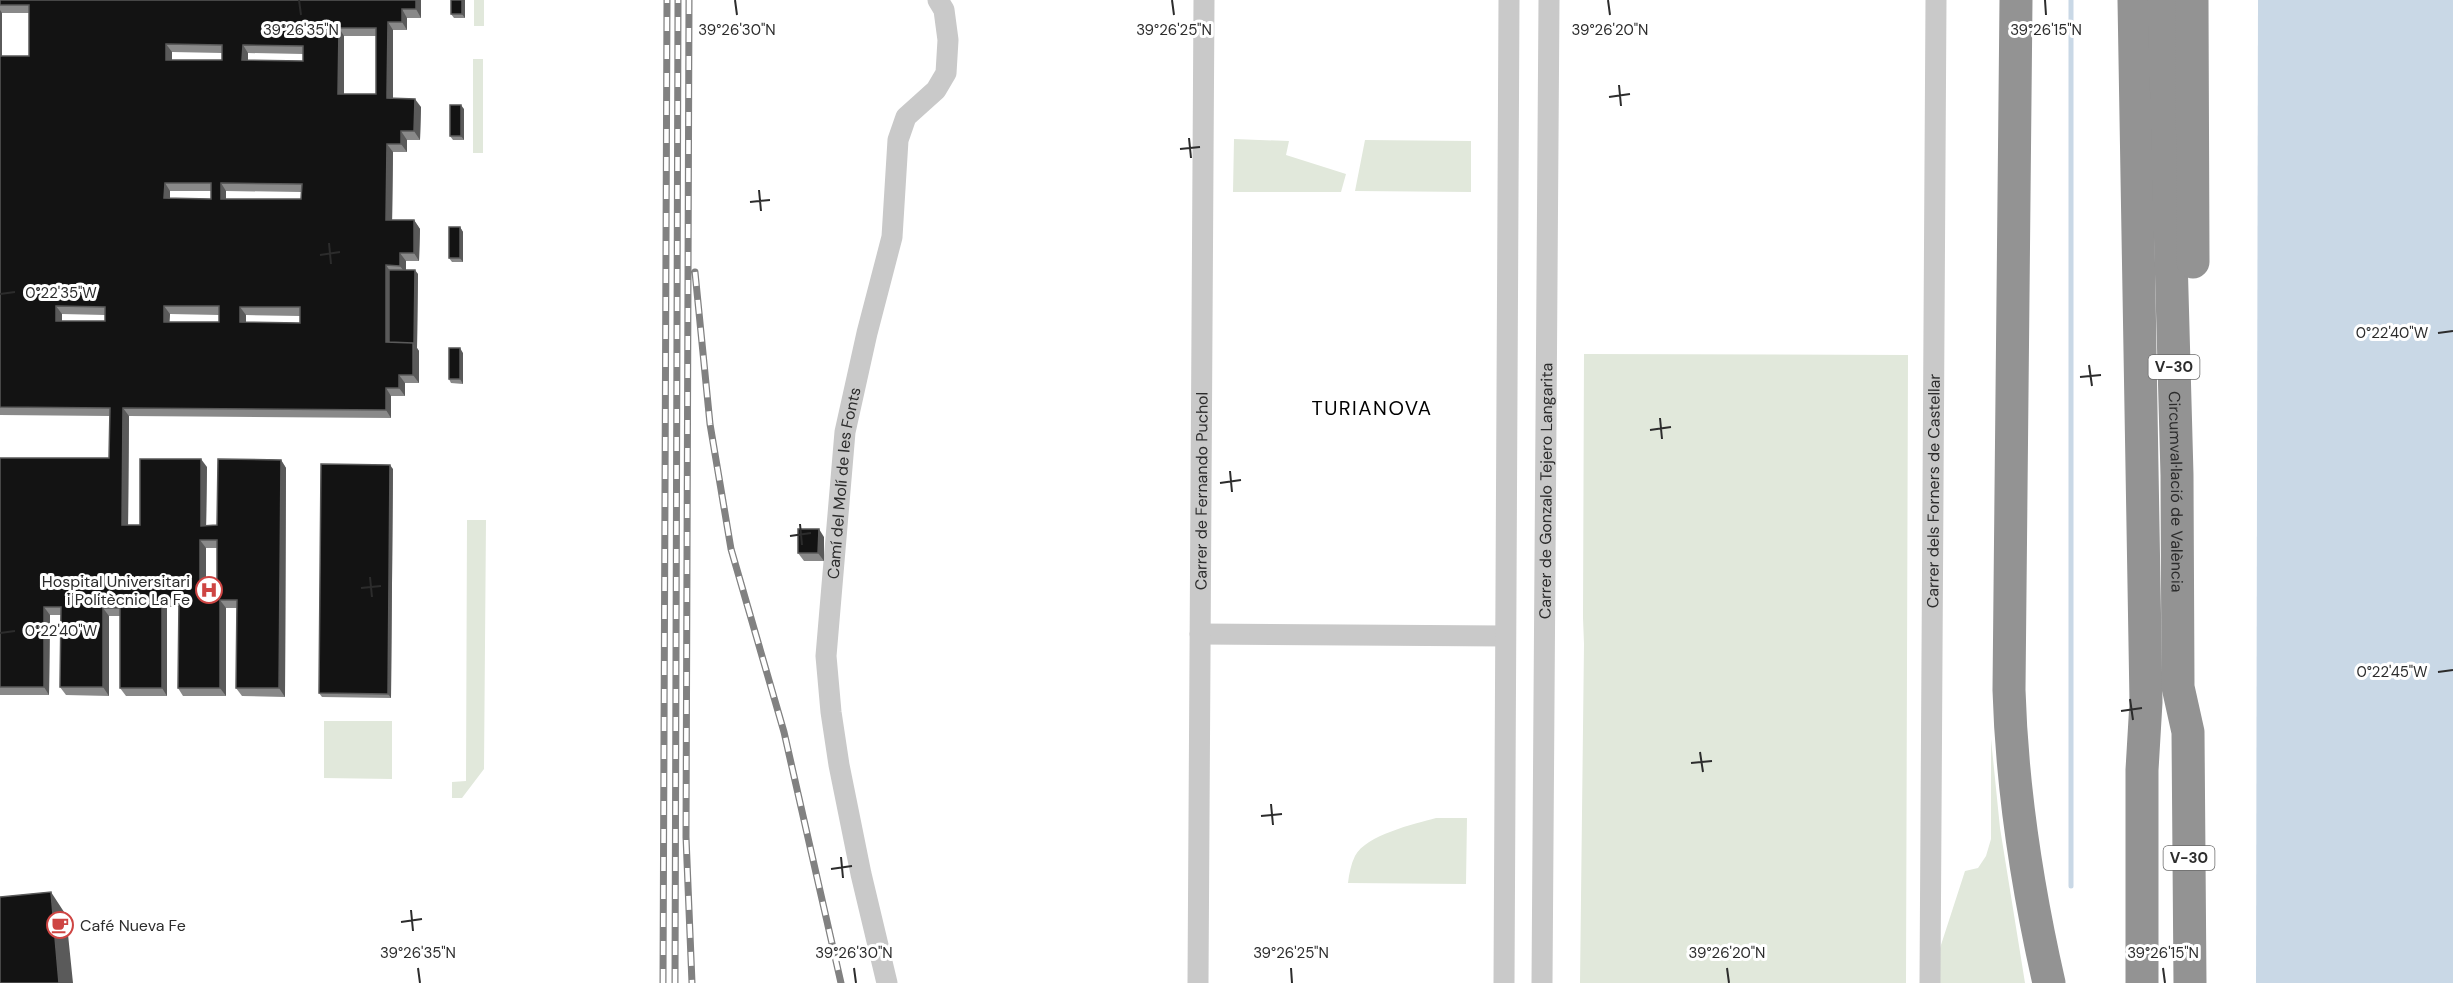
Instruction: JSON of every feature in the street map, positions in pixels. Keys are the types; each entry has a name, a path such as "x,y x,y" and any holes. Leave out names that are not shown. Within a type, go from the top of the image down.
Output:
{"highway":[{"path":"2016,0 2009,679 2011,750 2027,874 2049,983"},
{"name":"Circumval·lació de València","path":"2134,0 2146,702 2142,770 2142,983"},
{"name":"Circumval·lació de València","path":"2164,0 2177,475 2178,687 2188,732 2190,983"},
{"path":"2188,732 2193,686 2192,0"},
{"path":"2146,702 2156,761 2157,983"},
{"path":"2011,750 2026,781 2044,887 2068,983"}],"street":[{"name":"Camí del Molí de les Fonts","path":"887,983 861,874 839,765 826,656 845,432 867,333 892,237 898,140 906,117 936,90 946,73 948,40 944,10 938,0"},
{"name":"Carrer de Fernando Puchol","path":"1198,983 1204,0"},
{"path":"1504,983 1509,0"},
{"name":"Carrer de Gonzalo Tejero Langarita","path":"1542,983 1549,0"},
{"name":"Carrer dels Forners de Castellar","path":"1930,983 1936,0"},
{"path":"1200,634 1505,636"}],"shaded area":[{"path":"474,0 484,0 484,26 474,26"},
{"path":"473,59 483,59 483,153 473,153"},
{"path":"1234,139 1289,141 1286,155 1346,174 1341,192 1233,192"},
{"path":"1365,140 1471,141 1471,192 1355,191"},
{"path":"1584,354 1908,355 1906,983 1580,983 1584,644"},
{"path":"467,520 486,520 484,769 462,798 452,798 452,782 466,781"},
{"path":"324,721 392,721 392,779 324,778"},
{"path":"1991,739 2000,828 2025,983 1940,983 1940,948 1965,871 1978,868 1986,856 1991,839"},
{"path":"1436,818 1467,818 1466,884 1348,883 1355,856 1369,842 1391,831"}],"water":[{"path":"2258,0 2453,0 2453,983 2256,983"}],"building":[{"name":"Hospital Universitari i Politècnic La Fe","path":"0,0 416,0 416,9 402,9 402,22 388,22 387,94 387,98 415,99 414,131 401,131 401,144 387,144 386,220 414,220 414,253 400,253 400,266 386,265 386,342 413,343 413,375 399,375 399,388 386,388 386,410 123,408 122,525 140,525 140,459 201,459 201,526 217,525 218,459 281,460 279,688 236,688 237,600 220,600 220,688 178,688 179,599 162,599 162,688 120,688 120,608 103,608 103,687 60,687 61,607 44,607 44,687 0,687 0,458 109,458 110,408 0,407 0,56 29,56 29,5 0,5","holes":["339,28 376,28 376,94 338,94","166,44 222,45 222,60 166,60","243,45 303,46 303,61 242,60","165,183 211,183 211,199 164,198","221,183 302,184 301,199 221,199","56,306 105,307 105,321 56,321","164,306 219,306 219,322 164,322","240,307 300,307 300,323 240,322","200,540 217,540 217,589 200,589"]},
{"path":"451,0 462,0 462,14 451,14"},
{"path":"450,105 461,105 461,136 450,136"},
{"path":"449,227 460,227 460,258 449,258"},
{"path":"389,270 415,270 414,344 389,342"},
{"path":"449,348 460,348 460,379 449,379"},
{"path":"321,464 390,465 388,694 319,693"},
{"path":"798,529 819,529 818,553 798,553"},
{"path":"51,892 59,983 0,983 0,897"}],"waterway":[{"path":"2071,0 2071,886"}],"railway":[{"path":"663,983 667,0"},
{"path":"675,983 678,0"},
{"path":"689,0 686,837 692,983"},
{"path":"695,272 710,424 731,549 784,732 841,983"}],"place":[{"name":"Hospital Universitari i Politècnic La Fe","path":"209,590"},
{"name":"Café Nueva Fe","path":"60,925"}],"district":[{"name":"TURIANOVA","path":"1372,408"}]}
